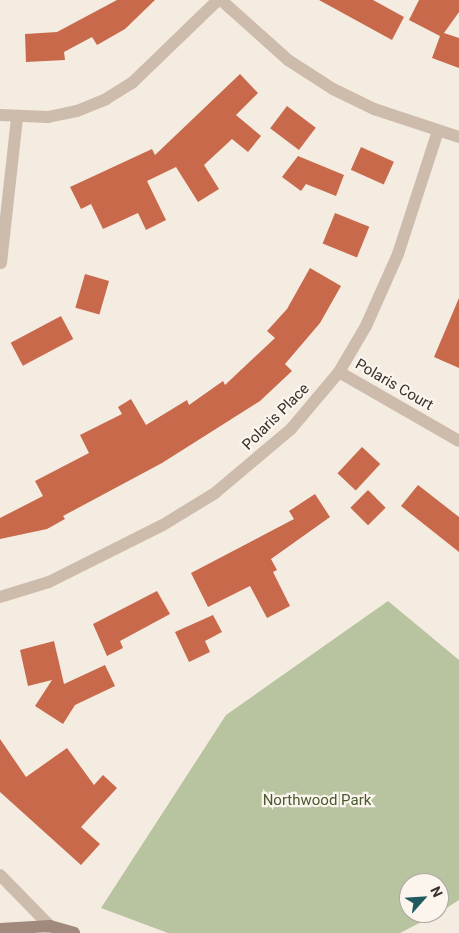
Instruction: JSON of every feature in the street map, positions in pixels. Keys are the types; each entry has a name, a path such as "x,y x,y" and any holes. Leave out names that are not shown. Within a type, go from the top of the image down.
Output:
{"street":[{"path":"0,115 17,118 48,117 77,111 106,99 132,83 220,0 288,60 333,89 374,109 459,137"},
{"path":"1,263 17,118"},
{"name":"Polaris Place","path":"0,597 49,582 163,525 215,493 291,428 339,372 366,326 388,278 438,131"},
{"name":"Polaris Court","path":"339,372 459,441"},
{"path":"0,875 51,930"},
{"path":"0,929 51,930 74,933"}],"green space":[{"name":"Northwood Park","path":"388,601 459,660 459,900 449,906 449,873 399,873 399,923 420,923 400,933 168,933 101,908 226,715"}],"building":[{"path":"117,0 155,0 125,29 97,45 92,37 64,52 65,60 26,62 25,34 57,32"},
{"path":"319,0 373,0 404,17 392,40"},
{"path":"419,0 459,0 459,12 444,33 459,38 459,68 432,58 440,36 409,20"},
{"path":"240,74 258,93 236,115 261,136 248,152 232,139 204,165 219,189 198,202 176,167 147,181 166,220 146,230 138,213 103,229 91,204 81,209 70,187 152,149 155,155"},
{"path":"287,106 316,128 299,150 270,128"},
{"path":"361,147 394,162 384,184 351,170"},
{"path":"298,156 344,175 336,196 306,184 301,191 282,177"},
{"path":"335,213 369,227 357,257 323,244"},
{"path":"310,268 341,286 320,323 285,364 292,371 260,401 162,463 63,516 65,519 47,529 0,539 0,518 43,496 35,481 89,453 80,435 122,414 118,407 131,399 146,425 187,400 189,405 223,381 225,385 275,338 267,331 287,309"},
{"path":"85,274 109,281 99,315 75,308"},
{"path":"459,298 459,368 434,357"},
{"path":"61,316 73,339 23,366 11,343"},
{"path":"362,447 380,464 356,490 337,473"},
{"path":"418,485 459,517 459,552 401,506"},
{"path":"368,490 386,508 368,525 350,508"},
{"path":"315,494 330,517 271,559 277,570 273,572 290,606 267,618 250,586 208,607 191,573 294,519 289,511"},
{"path":"157,591 170,614 120,641 123,648 107,656 93,624"},
{"path":"213,615 222,632 205,641 210,652 189,662 175,632"},
{"path":"54,641 64,684 105,665 115,686 75,705 63,724 35,706 52,680 28,686 20,650"},
{"path":"0,739 26,777 67,748 94,785 103,775 117,788 81,827 100,844 81,865 0,792"}]}
